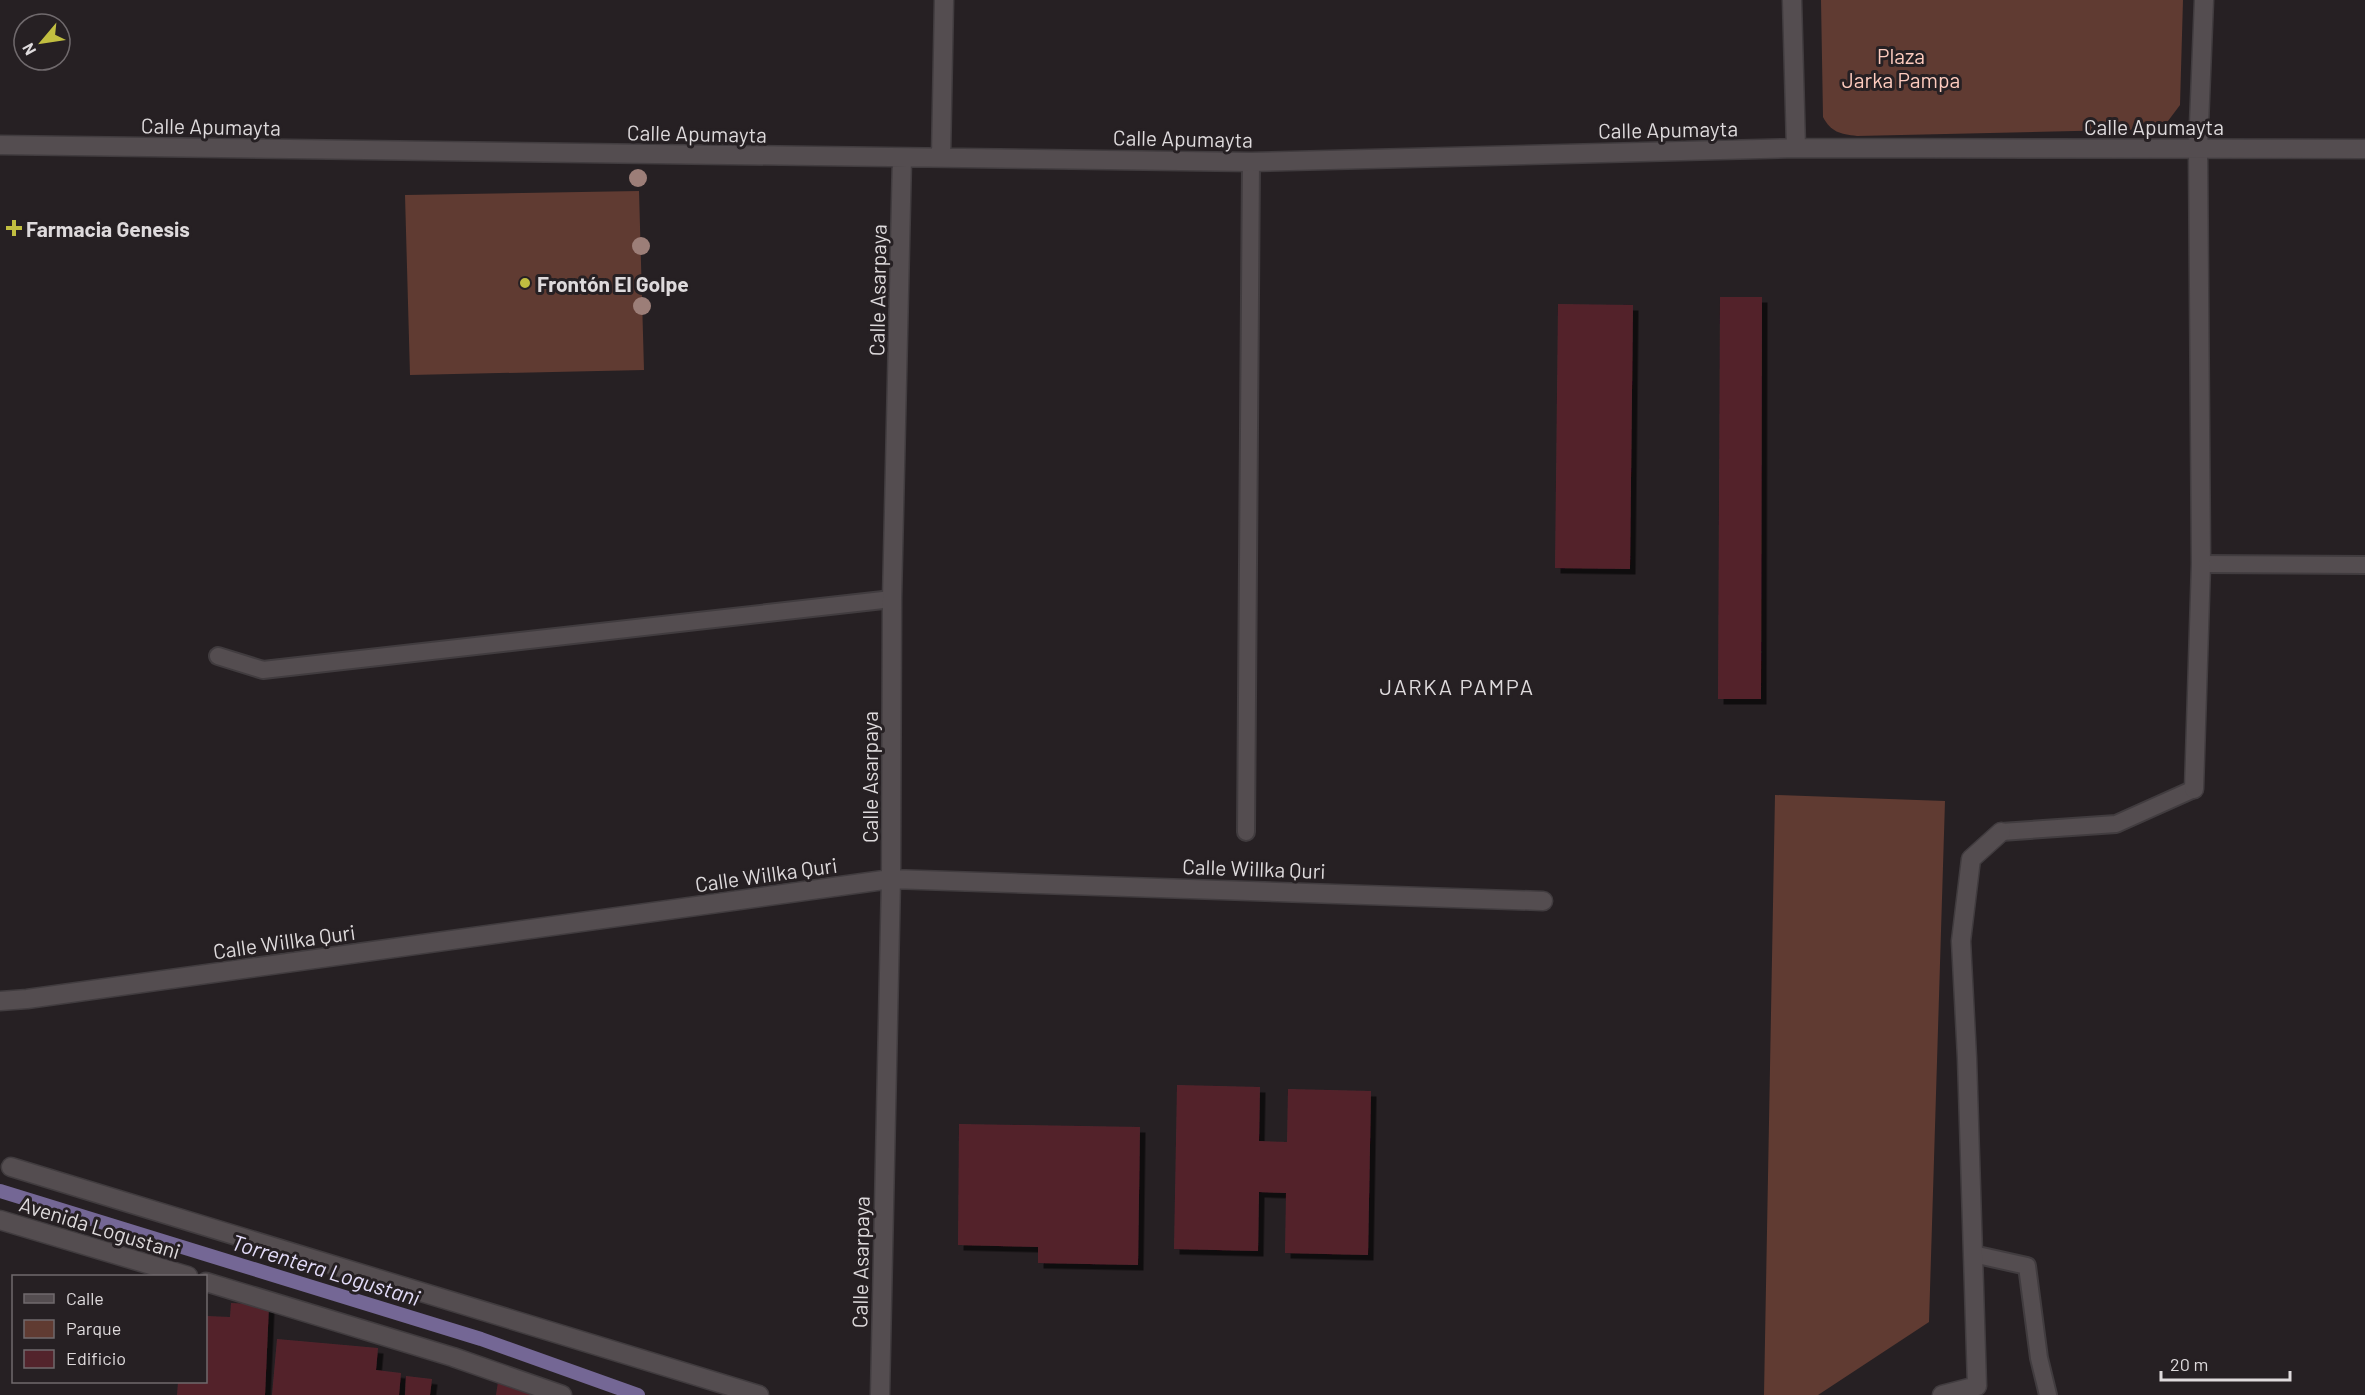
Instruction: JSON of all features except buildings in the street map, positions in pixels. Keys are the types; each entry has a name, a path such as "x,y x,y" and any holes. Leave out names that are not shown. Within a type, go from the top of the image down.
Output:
{"street":[{"path":"941,157 944,0"},
{"path":"1792,0 1796,148"},
{"path":"2194,789 2201,564 2198,149 2204,0"},
{"name":"Calle Apumayta","path":"0,145 1251,162 1796,148 2365,149"},
{"name":"Calle Asarpaya","path":"880,1395 891,879 892,599 902,158"},
{"path":"1942,1395 1977,1386 1961,941 1971,859 2001,831"},
{"name":"Calle Willka Quri","path":"0,1001 891,879 1543,901"},
{"path":"11,1167 759,1395"},
{"name":"Avenida Logustani","path":"0,1220 185,1275"},
{"path":"207,1282 453,1357 562,1395"}],"lane":[{"path":"1246,832 1251,162"},
{"path":"2201,564 2365,565"},
{"path":"218,656 263,670 892,599"},
{"path":"2001,831 2116,824 2194,789"},
{"path":"1973,1254 2027,1266 2039,1358 2048,1395"}],"green space":[{"name":"Plaza Jarka Pampa","path":"1821,0 2183,0 2180,105 2162,129 1857,136 1841,133 1829,126 1823,117"},
{"name":"Frontón El Golpe","path":"639,191 644,370 410,375 405,195"},
{"path":"1775,795 1945,801 1929,1322 1818,1395 1764,1395"}],"waterway":[{"name":"Torrentera Logustani","path":"0,1191 481,1339 638,1395"}],"place":[{"name":"Farmacia Genesis","path":"14,228"},
{"name":"Frontón El Golpe","path":"525,283"}],"district":[{"name":"JARKA PAMPA","path":"1457,686"}]}
